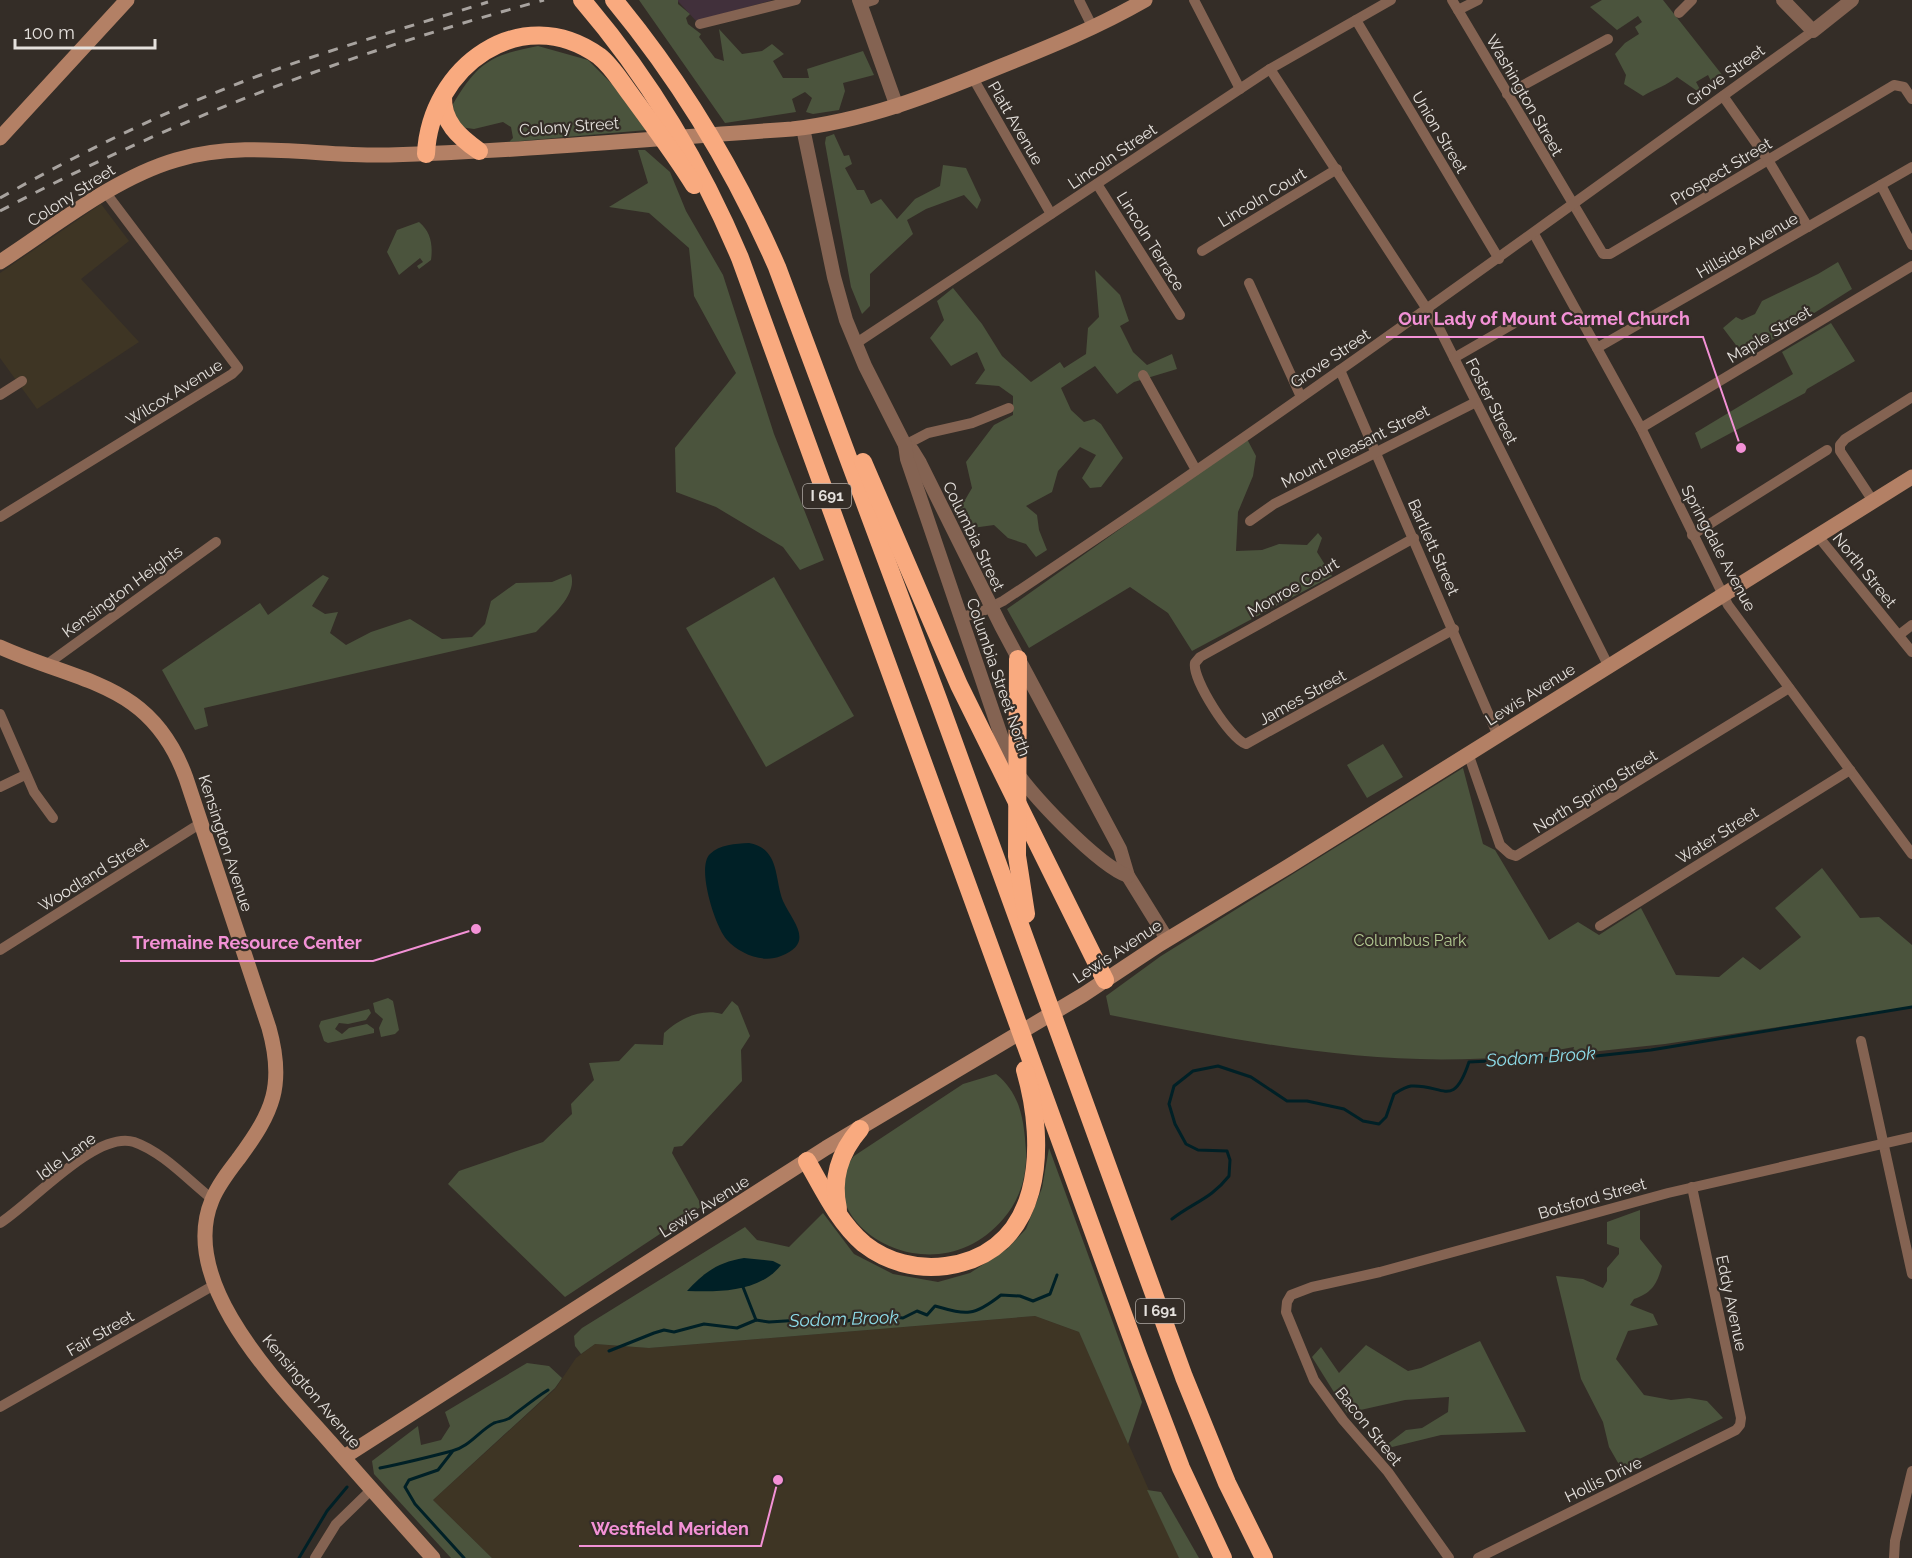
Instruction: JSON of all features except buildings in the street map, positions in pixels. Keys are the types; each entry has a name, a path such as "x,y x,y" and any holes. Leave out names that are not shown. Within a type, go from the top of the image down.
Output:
{"highway":[{"name":"I 691","path":"582,0 660,105 689,166 740,258 999,969 1024,1040 1021,1056 1033,1080 1174,1451 1223,1558"},
{"name":"I 691","path":"614,0 690,103 726,163 777,267 1038,968 1199,1416 1235,1501 1264,1558"},
{"path":"426,154 433,119 443,94 459,70 481,51 512,38 540,36 570,41 598,55 689,166"},
{"path":"443,94 444,110 450,126 479,151"},
{"path":"824,389 842,410 959,685 1105,980"},
{"path":"1018,659 1019,884 1038,968"},
{"path":"807,1161 839,1214 853,1233 868,1247 907,1264 927,1267 953,1265 994,1246 1020,1219 1034,1180 1036,1130 1033,1080"},
{"path":"839,1214 835,1191 839,1163 846,1147 860,1129"}],"main road":[{"path":"0,138 127,0"},
{"name":"Colony Street","path":"0,262 106,193 157,166 217,151 354,155 426,154 803,128 857,118 897,107 1093,28 1145,0"},
{"name":"Lewis Avenue","path":"344,1457 807,1161 1105,980 1167,939 1498,736 1912,477"},
{"name":"Kensington Avenue","path":"0,647 123,697 151,716 172,745 180,761 269,1028 277,1064 277,1081 269,1112 212,1199 205,1230 205,1245 216,1284 237,1327 263,1365 433,1558"}],"street":[{"path":"700,24 795,0"},
{"path":"1079,0 1093,28"},
{"path":"1194,0 1240,89"},
{"name":"Lincoln Street","path":"855,344 1270,69 1391,0"},
{"name":"Washington Street","path":"1452,0 1572,206"},
{"path":"1458,10 1478,0"},
{"path":"1679,13 1692,0"},
{"path":"1783,0 1813,32"},
{"name":"Grove Street","path":"961,617 991,608 1429,310 1813,32 1852,0"},
{"path":"865,1 897,107"},
{"name":"Union Street","path":"1356,20 1499,259"},
{"path":"1507,94 1608,39"},
{"name":"Foster Street","path":"1270,69 1429,310 1609,667"},
{"name":"Platt Avenue","path":"972,78 1051,214"},
{"name":"Prospect Street","path":"1572,206 1598,250 1603,254 1610,254 1894,85 1904,87 1912,99"},
{"path":"1723,96 1768,160 1808,227"},
{"name":"Columbia Street","path":"803,128 836,284 855,344 905,446 919,460 991,608 1120,849 1128,876 1167,939"},
{"name":"Hillside Avenue","path":"1597,348 1912,167"},
{"name":"Lincoln Court","path":"1202,251 1337,169"},
{"name":"Lincoln Terrace","path":"1096,184 1180,315"},
{"path":"1881,185 1912,245"},
{"name":"Wilcox Avenue","path":"0,517 232,374 238,368 106,193"},
{"name":"Springdale Avenue","path":"1534,234 1641,428 1723,594 1789,688 1912,854"},
{"name":"Maple Street","path":"1641,428 1912,266"},
{"path":"1249,283 1301,397"},
{"path":"1454,358 1513,324"},
{"name":"Bartlett Street","path":"1340,370 1454,629 1498,736"},
{"path":"1143,375 1196,470"},
{"path":"0,395 22,381"},
{"path":"1873,501 1840,451 1841,443 1912,397"},
{"name":"Mount Pleasant Street","path":"1250,521 1274,504 1476,402"},
{"path":"905,446 928,433 972,423 1009,408"},
{"name":"Columbia Street North","path":"905,446 907,459 1007,756 1017,773 1040,800 1103,860 1116,871 1128,876"},
{"path":"1692,535 1827,450"},
{"name":"North Street","path":"1817,535 1912,652"},
{"name":"Monroe Court","path":"1194,669 1200,657 1414,538"},
{"name":"Kensington Heights","path":"46,665 216,542"},
{"path":"1899,635 1912,625"},
{"name":"James Street","path":"1194,669 1196,678 1234,737 1246,744 1454,629"},
{"name":"North Spring Street","path":"1468,753 1500,845 1516,856 1789,688"},
{"path":"0,714 25,775 41,805 53,818"},
{"name":"Water Street","path":"1600,926 1850,770"},
{"path":"0,787 25,775"},
{"name":"Woodland Street","path":"0,950 201,823"},
{"path":"1861,1041 1912,1274"},
{"name":"Botsford Street","path":"1287,1302 1291,1295 1312,1287 1380,1272 1692,1187 1912,1137"},
{"name":"Idle Lane","path":"0,1223 96,1149 122,1141 133,1142 150,1151 212,1199"},
{"name":"Eddy Avenue","path":"1692,1187 1741,1418 1740,1425"},
{"name":"Fair Street","path":"0,1407 216,1284"},
{"name":"Bacon Street","path":"1287,1302 1288,1321 1314,1380 1343,1420 1388,1472 1449,1558"},
{"name":"Hollis Drive","path":"1478,1558 1502,1553 1736,1430 1740,1425"},
{"path":"1894,1558 1895,1541 1910,1488 1912,1471"},
{"path":"315,1558 336,1524 372,1489"}],"shaded area":[{"path":"677,0 773,0 696,21"},
{"path":"101,204 129,241 81,279 139,342 37,409 0,358 0,273"},
{"path":"1035,1316 1079,1332 1179,1558 492,1558 433,1500 555,1389 576,1358 595,1344 649,1348"}],"green space":[{"path":"639,0 678,0 678,4 690,14 686,18 688,24 701,34 699,37 715,58 724,61 719,29 742,54 762,51 772,44 784,54 773,61 783,78 809,78 807,69 863,51 874,75 843,83 845,91 839,110 813,114 806,112 812,98 805,92 792,99 796,112 725,123"},
{"path":"1602,0 1663,0 1727,81 1715,89 1708,75 1696,82 1703,95 1677,77 1643,96 1624,84 1626,75 1615,54 1625,43 1639,34 1635,27 1642,22 1638,16 1617,30 1590,7"},
{"path":"538,46 588,60 616,88 647,130 509,142 513,138 511,127 503,122 474,129 460,127 454,115 453,104 470,78 497,57"},
{"path":"834,134 844,156 849,155 852,164 845,168 857,190 864,190 871,204 881,199 897,219 915,199 940,186 943,165 966,168 981,200 977,209 964,195 926,209 907,220 913,234 870,274 870,306 862,314 851,287 825,143 826,137"},
{"path":"638,150 645,150 670,172 686,211 723,275 774,434 824,560 800,570 783,547 716,507 676,492 675,448 736,373 694,296 689,248 649,213 609,207 648,183"},
{"path":"419,222 430,239 431,260 419,269 417,266 423,262 420,258 399,275 387,252 397,230"},
{"path":"1838,262 1852,289 1745,357 1723,328 1736,317 1742,320 1755,314 1762,301"},
{"path":"1095,270 1120,295 1129,321 1120,326 1133,352 1147,365 1172,354 1177,369 1134,382 1117,394 1095,366 1061,388 1071,410 1084,422 1094,419 1101,424 1123,458 1101,487 1090,488 1082,478 1096,455 1080,447 1058,471 1052,492 1026,506 1037,515 1039,530 1047,550 1036,557 1026,544 1008,538 994,525 965,529 958,512 972,488 966,462 994,425 1013,415 1013,396 999,386 975,384 985,370 977,352 951,366 930,338 944,320 937,301 953,288 982,324 1002,356 1031,382 1060,362 1064,368 1086,354 1088,328 1099,317"},
{"path":"1831,323 1855,361 1807,389 1805,393 1701,449 1695,433 1793,374 1782,352"},
{"path":"1247,439 1256,456 1253,476 1238,512 1236,551 1262,550 1279,544 1307,545 1318,533 1322,538 1317,552 1332,576 1192,651 1168,613 1130,587 1029,648 1007,609"},
{"path":"571,574 572,582 566,598 536,632 204,708 208,726 195,730 162,670 260,603 268,615 323,575 329,578 312,606 325,614 338,612 330,633 346,645 371,632 410,619 442,639 472,637 485,624 491,601 516,583 552,582"},
{"path":"774,577 854,716 766,767 686,628"},
{"path":"1383,744 1403,777 1367,798 1347,765"},
{"name":"Columbus Park","path":"1463,768 1483,844 1495,850 1549,940 1578,922 1599,935 1641,908 1676,975 1719,977 1743,957 1760,970 1801,937 1775,908 1822,868 1860,918 1879,917 1912,945 1912,1007 1665,1044 1572,1054 1574,1047 1516,1056 1458,1059 1341,1054 1225,1037 1110,1015 1106,996 1161,956"},
{"path":"388,998 393,1001 399,1030 395,1034 381,1037 379,1028 383,1019 375,1012 373,1003"},
{"path":"732,1001 738,1006 750,1036 741,1050 742,1081 682,1146 674,1147 672,1153 702,1206 565,1297 448,1184 459,1171 543,1142 572,1114 571,1104 594,1080 589,1063 619,1061 635,1044 663,1045 664,1033 676,1023 706,1012 722,1014"},
{"path":"369,1009 371,1013 366,1020 348,1024 339,1023 335,1029 342,1034 349,1028 367,1024 374,1029 374,1033 328,1043 324,1041 319,1026 321,1021"},
{"path":"996,1074 1011,1090 1020,1109 1026,1151 1021,1187 1004,1218 975,1243 943,1253 911,1253 883,1243 860,1226 846,1204 843,1180 854,1156 963,1084"},
{"path":"1049,1148 1142,1402 1128,1444 1079,1332 1035,1316 649,1348 595,1344 581,1354 575,1346 574,1336 582,1328 745,1227 757,1240 789,1247 823,1213 854,1254 893,1274 938,1282 970,1273 1007,1249 1026,1229 1042,1188"},
{"path":"1640,1210 1640,1239 1662,1266 1653,1287 1634,1299 1630,1305 1653,1314 1658,1325 1628,1331 1616,1359 1644,1395 1671,1400 1689,1398 1707,1401 1723,1418 1621,1468 1609,1447 1603,1422 1581,1379 1556,1276 1583,1279 1603,1288 1607,1281 1607,1268 1619,1254 1619,1248 1607,1244 1607,1222"},
{"path":"1480,1341 1526,1432 1441,1435 1380,1450 1406,1430 1422,1428 1448,1412 1449,1397 1405,1400 1347,1413 1312,1357 1321,1347 1339,1373 1366,1345 1408,1371 1421,1368"},
{"path":"527,1363 549,1366 562,1378 555,1388 433,1500 492,1558 451,1558 374,1474 372,1461 418,1426 421,1445 441,1440 450,1426 445,1412"},
{"path":"1147,1490 1161,1492 1199,1558 1179,1558"}],"water":[{"path":"749,843 759,846 771,858 783,901 798,931 797,945 792,951 774,958 751,956 732,945 717,923 709,897 705,871 706,861 710,854 723,846"},
{"path":"744,1258 773,1261 781,1265 772,1274 750,1286 725,1291 687,1291 712,1269"}],"waterway":[{"name":"Sodom Brook","path":"1172,1219 1209,1195 1229,1176 1230,1160 1227,1151 1198,1150 1186,1144 1175,1124 1169,1104 1174,1086 1193,1071 1218,1066 1251,1077 1287,1101 1307,1101 1344,1109 1363,1121 1379,1124 1386,1117 1394,1094 1411,1086 1452,1090 1458,1086 1469,1062 1596,1056 1651,1050 1912,1007"},
{"name":"Sodom Brook","path":"609,1351 664,1330 674,1332 704,1324 737,1328 756,1320 769,1322 818,1319 843,1322 873,1315 903,1318 917,1311 927,1315 935,1306 963,1312 976,1311 1001,1295 1020,1296 1033,1301 1050,1294 1057,1275"},
{"path":"743,1287 756,1320"},
{"name":"Sodom Brook","path":"380,1468 458,1449 494,1423 509,1418 548,1390"},
{"path":"452,1452 438,1470 409,1480 405,1487 415,1504 464,1558"},
{"name":"Sodom Brook","path":"299,1558 327,1511 347,1487"}],"railway":[{"path":"0,211 132,146 266,90 403,42 544,0"},
{"path":"0,198 119,136 211,94 303,60 488,2"}],"place":[{"name":"Our Lady of Mount Carmel Church","path":"1741,448"},
{"name":"Tremaine Resource Center","path":"476,929"},
{"name":"Westfield Meriden","path":"778,1480"}]}
